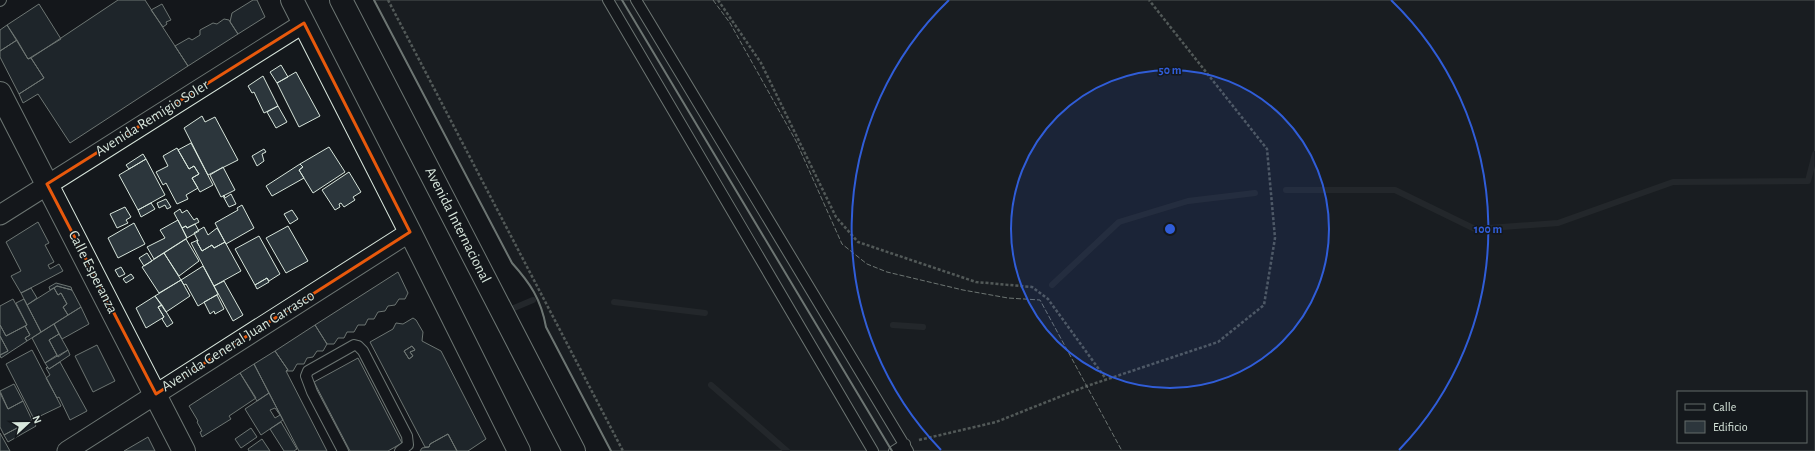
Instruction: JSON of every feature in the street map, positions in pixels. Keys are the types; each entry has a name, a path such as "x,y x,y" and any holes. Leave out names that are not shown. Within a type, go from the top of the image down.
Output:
{"main road":[{"path":"292,0 410,232 515,449"},
{"name":"Avenida Internacional","path":"341,0 574,451"},
{"name":"Calle Esperanza","path":"0,93 184,451"}],"street":[{"name":"Avenida Remigio Soler","path":"0,215 304,23"},
{"name":"Avenida General Juan Carrasco","path":"67,451 410,232"}],"lane":[{"path":"608,0 874,451"},
{"path":"636,0 906,447 894,451"},
{"path":"343,451 312,392 306,376 308,371 354,345 358,346 363,351 407,436 408,445 400,451"}],"path":[{"path":"388,0 623,451"},
{"path":"718,0 761,63 836,217 858,242 976,282 1032,288 1048,299 1106,379"},
{"path":"906,447 996,422 1106,379 1218,342 1264,305 1274,238 1267,149 1149,0"}],"highlighted area":[{"path":"304,23 410,232 156,394 47,184"}],"shaded area":[{"path":"374,0 1815,0 1815,451 611,451 546,327 541,308 534,292 512,263"}],"building":[{"path":"118,0 145,0 188,66 70,143 38,94 23,103 19,94 44,78 31,58"},
{"path":"253,0 257,0 265,17 238,34 230,22 232,13"},
{"path":"39,4 61,39 28,59 7,25"},
{"path":"162,4 171,20 166,22 167,24 163,27 151,10"},
{"path":"224,19 229,20 238,34 188,66 175,46 189,38 192,40 200,35 200,30 213,23 217,24"},
{"path":"7,25 17,40 0,51 0,30"},
{"path":"17,40 28,59 31,58 44,78 19,94 0,57 0,51"},
{"path":"281,65 288,77 277,83 270,72"},
{"path":"296,72 320,116 299,127 277,83"},
{"path":"263,76 278,106 264,113 254,92 252,93 248,86"},
{"path":"278,106 287,122 276,128 267,112"},
{"path":"202,116 205,122 215,117 238,160 208,175 184,128"},
{"path":"191,143 213,185 200,192 192,178 199,174 194,166 189,169 178,150"},
{"path":"329,147 345,172 313,193 299,170 303,167 300,164"},
{"path":"177,148 189,169 194,166 199,174 192,178 198,188 186,195 188,199 177,204 166,183 163,185 156,172 168,166 163,156"},
{"path":"264,149 266,152 262,154 264,161 257,166 252,156"},
{"path":"143,154 146,159 129,169 126,165"},
{"path":"146,159 165,195 138,210 119,175"},
{"path":"300,164 303,167 299,170 304,178 272,196 266,186"},
{"path":"223,167 235,190 221,197 210,175"},
{"path":"349,172 361,192 353,197 355,200 344,207 341,203 339,204 340,207 335,210 322,190"},
{"path":"231,194 236,204 229,207 223,196 224,195 225,198"},
{"path":"166,199 171,207 167,209 165,205 159,208 157,203"},
{"path":"151,203 155,209 141,217 138,210"},
{"path":"242,205 254,228 226,244 215,223 238,210 237,208"},
{"path":"125,207 131,217 126,220 128,223 117,228 110,214"},
{"path":"180,209 182,213 187,210 194,220 197,218 199,222 187,228 186,226 182,228 174,213"},
{"path":"292,210 298,219 290,224 284,214"},
{"path":"178,220 187,238 154,259 147,247 165,238 160,230"},
{"path":"38,222 49,243 45,245 54,262 48,265 50,269 59,264 63,271 21,293 11,276 21,271 6,242"},
{"path":"134,223 145,244 118,258 108,238"},
{"path":"195,224 199,231 187,238 182,228 186,226 187,228"},
{"path":"288,226 308,261 286,273 266,238"},
{"path":"204,227 208,235 217,228 225,242 214,248 212,245 202,251 194,233"},
{"path":"259,236 280,274 269,281 267,278 255,285 235,249"},
{"path":"186,239 199,261 179,276 164,253"},
{"path":"198,240 197,242 202,251 212,245 214,248 225,242 241,271 214,286 191,243"},
{"path":"147,253 152,261 144,266 139,258"},
{"path":"164,253 181,280 159,293 142,267"},
{"path":"203,266 218,294 198,306 186,284 184,285 181,280"},
{"path":"121,267 125,274 119,277 115,270"},
{"path":"398,272 408,293 405,299 399,299 395,305 388,306 385,311 378,312 374,319 368,319 365,325 358,325 354,332 347,332 344,338 338,338 334,344 327,344 315,325"},
{"path":"131,274 134,278 126,283 123,279"},
{"path":"267,278 269,282 257,289 255,285"},
{"path":"181,280 190,296 166,312 155,296"},
{"path":"224,281 243,315 233,321 214,286"},
{"path":"56,283 71,287 72,290 57,286 50,290 49,287"},
{"path":"57,286 72,290 81,307 68,315 63,307 67,304 61,293 58,295 54,288"},
{"path":"31,288 37,298 27,305 21,293"},
{"path":"54,288 58,295 61,293 67,304 63,307 68,315 41,332 27,305"},
{"path":"217,295 224,309 215,314 214,311 210,314 204,302"},
{"path":"155,296 162,305 158,307 164,317 146,328 136,308"},
{"path":"13,299 27,325 6,336 0,325 0,306"},
{"path":"24,299 41,332 27,341 25,338 30,335 25,326 27,325 16,303"},
{"path":"162,305 173,323 167,327 162,319 164,317 158,307"},
{"path":"81,307 89,324 62,339 54,324"},
{"path":"413,318 416,320 423,332 422,341 441,351 486,439 468,451 457,451 448,434 430,444 429,447 425,447 370,342 393,329 396,323 403,324","holes":["412,346 415,350 410,352 413,356 409,359 404,351"]},
{"path":"54,324 59,334 49,340 57,355 45,363 32,338"},
{"path":"0,325 6,336 25,326 30,335 25,338 27,341 1,358 0,355 8,351 0,336"},
{"path":"315,325 327,344 323,351 317,351 313,357 307,358 304,364 297,364 293,371 286,371 288,370 275,351"},
{"path":"59,334 68,350 58,357 49,340"},
{"path":"0,336 8,351 0,355"},
{"path":"97,345 115,381 93,392 75,356"},
{"path":"412,346 415,350 410,352 413,356 409,359 404,351"},
{"path":"32,350 61,406 34,419 6,364"},
{"path":"68,350 70,355 49,369 45,363"},
{"path":"275,351 288,370 286,371 327,451 299,451 254,364"},
{"path":"358,358 402,443 388,451 350,451 314,382"},
{"path":"60,362 87,411 70,420 59,397 57,398 46,378 50,375 46,368 47,367 49,369"},
{"path":"254,364 269,393 257,401 240,373"},
{"path":"240,373 256,398 229,416 231,419 202,437 200,432 202,431 197,422 198,421 189,406"},
{"path":"14,384 23,401 8,409 0,391"},
{"path":"0,393 8,409 23,401 32,420 4,435 0,427"},
{"path":"269,393 283,420 261,435 245,409","holes":["275,408 280,415 275,418 270,410"]},
{"path":"32,420 36,426 8,442 4,435"},
{"path":"281,422 297,449 294,451 284,451 270,429"},
{"path":"251,428 257,437 241,448 235,439"},
{"path":"0,433 10,451 0,451"},
{"path":"448,434 457,451 420,451 422,448 429,447 430,444"},
{"path":"148,437 155,451 124,451"},
{"path":"262,439 270,451 249,451 248,449"}],"waterway":[{"path":"1286,190 1395,190 1475,229 1558,223 1673,182 1808,181 1815,154"},
{"path":"1052,285 1119,222 1188,201 1255,193"},
{"path":"514,308 533,300"},
{"path":"614,302 705,313"},
{"path":"893,325 923,327"},
{"path":"711,385 787,451"}],"fence":[{"path":"713,0 730,23 796,141 842,244 867,264 887,272 963,290 1008,298 1040,300 1122,451"}],"wall":[{"path":"374,0 512,263 534,292 541,308 546,327 611,451"},
{"path":"622,0 892,451"}]}
